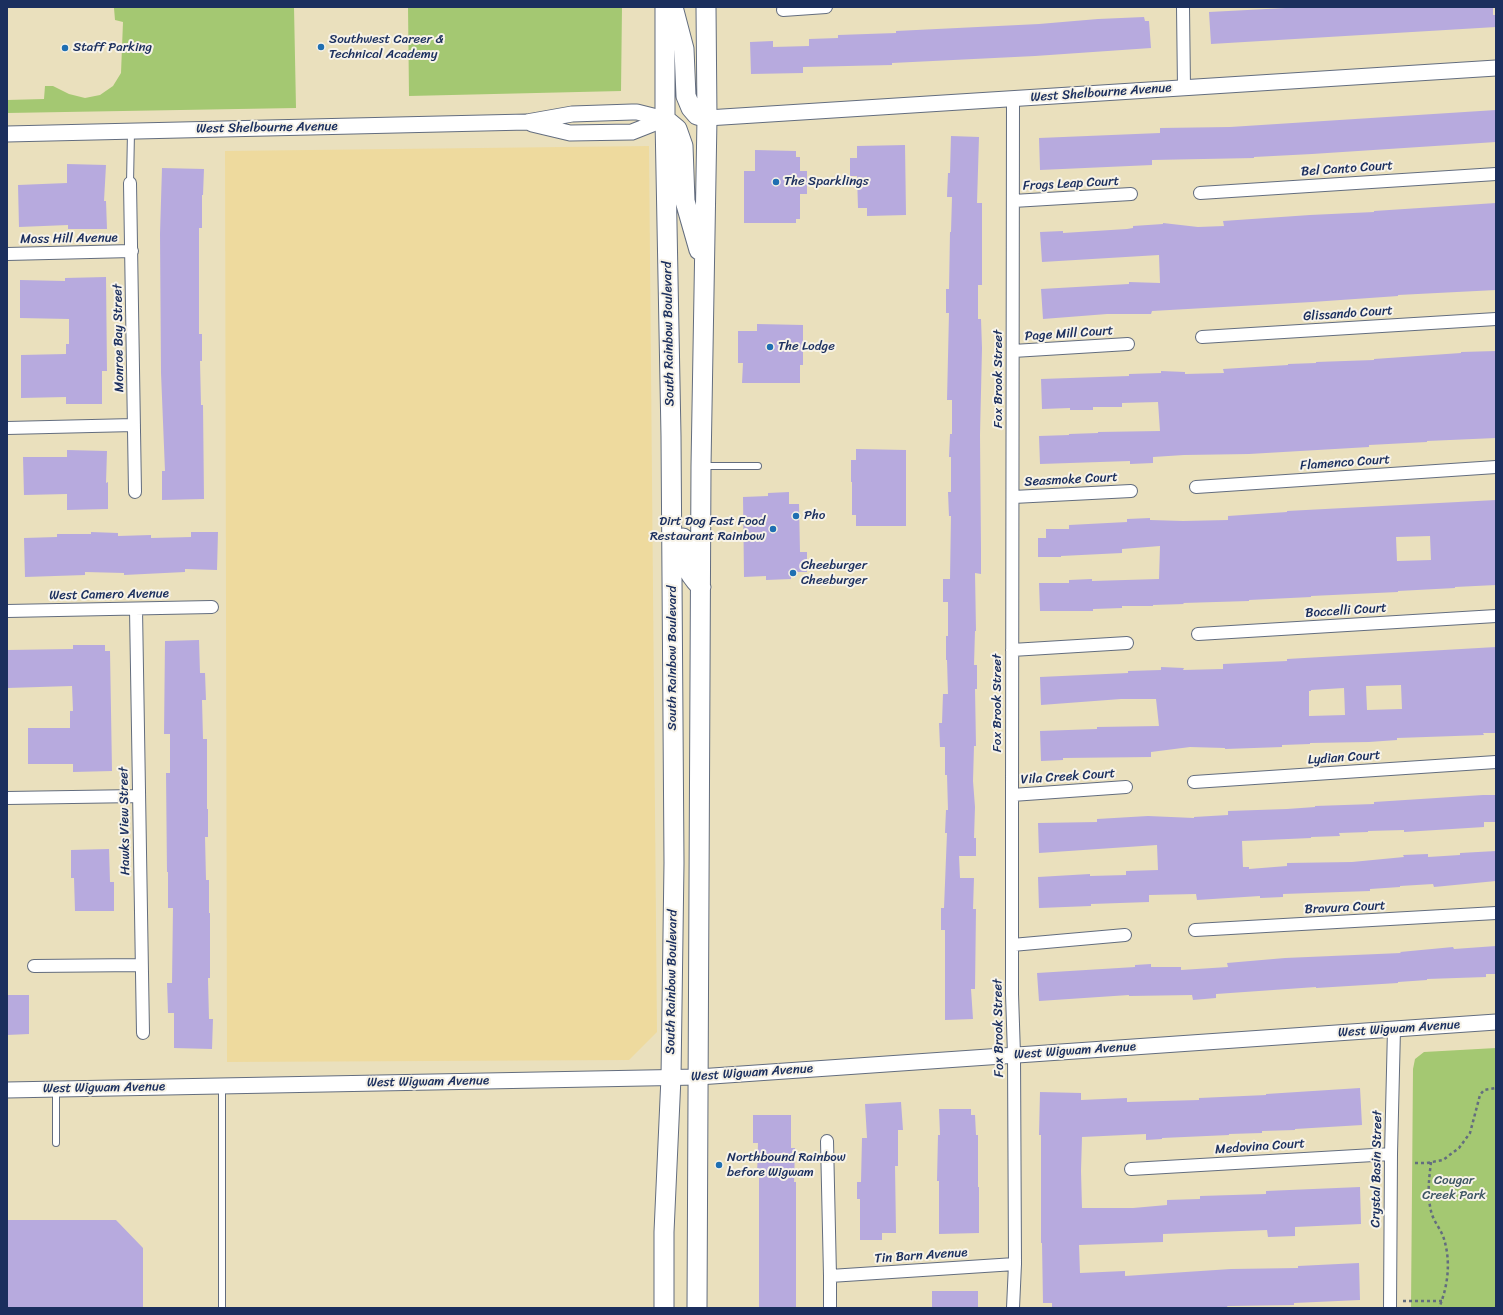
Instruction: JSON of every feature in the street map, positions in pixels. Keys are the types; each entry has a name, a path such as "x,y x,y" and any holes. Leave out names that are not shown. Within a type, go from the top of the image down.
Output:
{"main road":[{"name":"South Rainbow Boulevard","path":"664,1308 664,1232 671,1077 674,869 671,436 665,119 665,7"},
{"path":"673,7 684,50 686,96 691,108 697,115 707,118"},
{"name":"South Rainbow Boulevard","path":"697,1308 702,466 707,118 706,7"},
{"path":"665,119 677,129 681,141 684,156 685,201 705,269"},
{"path":"671,436 683,515 683,555 686,567 701,587"},
{"path":"672,618 682,627 684,631 684,687 700,747"}],"street":[{"path":"783,10 826,7"},
{"path":"1183,7 1184,88"},
{"name":"West Shelbourne Avenue","path":"707,118 1496,68"},
{"name":"Fox Brook Street","path":"1013,99 1013,1308"},
{"name":"West Shelbourne Avenue","path":"7,134 527,122 572,114 632,112 665,119"},
{"name":"West Shelbourne Avenue","path":"527,122 570,133 632,132 665,119"},
{"name":"Bel Canto Court","path":"1200,193 1496,174"},
{"name":"Monroe Bay Street","path":"130,183 135,492"},
{"name":"Frogs Leap Court","path":"1013,201 1130,194"},
{"name":"Moss Hill Avenue","path":"7,254 132,251"},
{"name":"Glissando Court","path":"1202,337 1496,319"},
{"name":"Page Mill Court","path":"1013,352 1128,344"},
{"path":"7,428 134,425"},
{"name":"Flamenco Court","path":"1196,488 1496,467"},
{"name":"Seasmoke Court","path":"1013,498 1131,491"},
{"name":"West Camero Avenue","path":"7,611 212,607"},
{"name":"Hawks View Street","path":"136,609 143,1033"},
{"name":"Boccelli Court","path":"1198,634 1496,616"},
{"path":"1012,650 1127,643"},
{"name":"Lydian Court","path":"1194,782 1496,762"},
{"name":"Vila Creek Court","path":"1012,795 1126,787"},
{"path":"7,798 138,796"},
{"name":"Bravura Court","path":"1195,930 1496,913"},
{"path":"1012,946 1125,935"},
{"path":"34,966 141,965"},
{"name":"West Wigwam Avenue","path":"7,1090 698,1077 1496,1022"},
{"name":"Crystal Basin Street","path":"1390,1304 1394,1029"},
{"path":"827,1141 830,1308"},
{"name":"Medovina Court","path":"1131,1169 1391,1154"},
{"name":"Tin Barn Avenue","path":"830,1276 1014,1264"}],"lane":[{"path":"130,183 131,131"},
{"path":"702,466 758,466"},
{"path":"222,1086 222,1308"},
{"path":"56,1089 56,1143"}],"path":[{"path":"1414,1163 1443,1160 1459,1148 1470,1133 1480,1095 1484,1090 1496,1088"},
{"path":"1430,1162 1428,1194 1431,1213 1444,1238 1449,1268 1442,1301 1439,1308"},
{"path":"1390,1304 1442,1301"}],"green space":[{"path":"115,7 294,7 296,108 7,113 7,100 44,99 45,86 53,86 69,94 85,98 100,95 113,86 121,73 123,22 115,20"},
{"path":"408,7 622,7 621,91 409,96"},
{"name":"Cougar Creek Park","path":"1496,1048 1496,1308 1411,1308 1413,1069 1415,1059 1424,1052"}],"sand":[{"path":"649,146 657,1032 629,1060 227,1062 225,151"}],"building":[{"path":"1305,7 1493,7 1496,27 1211,44 1209,12"},
{"path":"1144,17 1145,21 1149,21 1151,48 1035,56 892,63 892,65 803,67 803,73 751,74 750,42 773,41 773,47 809,46 809,39 838,38 838,35 896,33 896,31"},
{"path":"1496,110 1496,142 1254,158 1152,160 1152,165 1040,170 1039,138 1160,133 1160,128 1230,127"},
{"path":"951,136 979,137 977,203 982,203 982,285 978,285 978,319 981,319 982,348 980,435 981,574 975,573 976,631 974,665 977,665 977,689 975,689 976,746 974,746 973,781 975,807 974,838 976,838 976,856 959,856 960,878 974,878 973,909 976,909 975,989 971,989 973,1019 945,1020 945,930 941,930 941,908 944,908 947,833 945,833 946,810 948,810 947,775 945,775 945,747 940,747 939,723 942,723 943,694 948,694 946,636 948,636 948,602 943,602 943,579 950,579 951,516 949,516 948,492 951,492 951,457 949,457 950,434 952,434 952,400 947,400 949,313 946,313 946,289 949,289 951,232 952,197 947,197 948,173 950,173"},
{"path":"905,145 906,215 867,216 867,208 858,208 857,176 850,176 850,158 857,158 857,146"},
{"name":"The Sparklings","path":"755,150 796,151 796,157 800,157 800,171 807,171 807,194 800,194 800,219 796,219 796,223 744,223 744,171 755,171"},
{"path":"67,164 106,165 104,201 106,201 107,229 68,229 68,225 19,227 18,185 67,183"},
{"path":"162,168 204,169 202,228 199,228 199,334 202,334 202,361 200,361 201,405 203,405 204,499 162,500 162,471 165,471 161,373 160,234"},
{"path":"1496,203 1496,290 1152,311 1151,314 1107,314 1043,319 1041,289 1129,284 1129,282 1160,283 1159,255 1042,262 1040,232 1063,231 1063,233 1127,229 1133,228 1133,226 1163,223 1198,227 1224,226 1223,221"},
{"path":"106,277 107,371 102,371 102,404 66,404 66,397 21,398 21,355 66,354 66,344 69,344 69,319 20,318 20,280 65,281 65,278"},
{"name":"The Lodge","path":"757,324 803,325 803,365 800,365 800,383 742,383 743,363 738,363 738,331 757,331"},
{"path":"1496,351 1496,438 1427,441 1369,445 1369,447 1249,454 1153,457 1153,463 1130,464 1130,461 1040,464 1039,436 1098,432 1160,431 1158,402 1122,403 1122,407 1093,407 1093,410 1070,410 1070,408 1042,409 1041,379 1129,376 1129,374 1161,373 1161,371 1185,372 1185,374 1224,373 1223,369 1316,362 1374,360 1461,352"},
{"path":"856,449 906,450 906,526 856,526 856,515 852,515 851,460 856,460"},
{"path":"67,450 107,451 106,483 108,482 108,509 67,510 67,494 24,495 23,457 67,457"},
{"path":"789,492 789,504 799,504 800,552 807,552 807,572 791,572 791,579 766,580 766,576 744,577 743,497 768,496 768,493"},
{"path":"1496,500 1496,585 1249,601 1183,603 1184,604 1153,606 1122,606 1122,608 1093,609 1093,611 1040,611 1039,583 1069,583 1069,580 1092,579 1092,581 1159,579 1160,546 1122,549 1122,553 1038,557 1038,538 1046,538 1046,529 1069,529 1069,525 1127,522 1127,519 1150,518 1150,520 1183,521 1228,520 1228,516 1287,511","holes":["1430,536 1431,560 1397,561 1396,537"]},
{"path":"91,532 118,533 118,536 151,535 151,538 191,537 191,532 218,532 217,570 185,569 185,572 124,575 124,573 85,572 85,575 25,577 24,538 57,537 57,534 91,534"},
{"path":"199,640 200,673 205,673 206,700 202,700 203,739 207,739 208,837 205,837 206,880 209,880 210,978 208,978 209,1019 213,1019 212,1049 174,1048 174,1013 168,1013 167,983 172,983 173,908 168,908 166,773 170,773 170,734 164,734 165,641"},
{"path":"73,645 105,645 105,651 110,651 112,771 73,772 73,764 28,764 28,728 70,728 70,711 73,711 72,686 7,688 7,650 73,649"},
{"path":"1496,647 1496,733 1483,733 1484,735 1397,738 1397,740 1369,742 1310,743 1282,745 1282,747 1225,749 1190,747 1151,752 1151,757 1063,758 1063,760 1041,761 1040,731 1097,729 1097,727 1159,726 1156,699 1121,699 1041,705 1040,677 1128,673 1128,671 1161,670 1161,667 1184,668 1183,670 1223,669 1223,664 1287,661 1287,659","holes":["1401,685 1402,709 1367,710 1366,686","1344,688 1345,715 1309,716 1309,691"]},
{"path":"1496,795 1496,822 1484,822 1484,827 1404,832 1404,830 1368,831 1339,833 1340,836 1242,841 1243,867 1249,867 1249,869 1287,866 1287,863 1352,862 1404,857 1403,855 1428,854 1428,857 1496,851 1496,881 1434,887 1433,884 1400,886 1370,889 1370,891 1283,894 1283,897 1260,898 1260,896 1197,900 1196,894 1149,895 1149,902 1039,908 1038,877 1090,874 1090,876 1126,875 1126,871 1158,870 1157,845 1039,853 1038,823 1097,822 1097,819 1148,816 1194,818 1228,815 1228,811 1374,804 1374,802"},
{"path":"109,849 110,882 114,882 114,911 75,911 74,878 71,878 71,850"},
{"path":"1496,946 1496,974 1486,974 1486,977 1427,979 1398,983 1216,994 1216,998 1193,1000 1192,995 1129,995 1039,1001 1037,973 1135,967 1135,965 1151,964 1151,967 1181,967 1181,970 1228,967 1227,963 1285,958 1401,953 1400,952 1453,947 1454,949"},
{"path":"7,995 29,995 29,1034 7,1035"},
{"path":"1360,1088 1362,1125 1146,1140 1146,1134 1082,1137 1081,1171 1082,1208 1133,1208 1167,1205 1167,1200 1200,1199 1200,1196 1266,1194 1266,1191 1360,1187 1361,1224 1295,1227 1295,1236 1268,1237 1267,1230 1163,1234 1163,1242 1079,1245 1080,1273 1125,1271 1125,1276 1231,1269 1298,1268 1298,1266 1359,1263 1360,1300 1294,1303 1294,1305 1227,1306 1228,1308 1052,1308 1052,1303 1043,1303 1041,1243 1041,1135 1039,1135 1040,1092 1081,1093 1081,1100 1127,1098 1127,1102 1199,1100 1199,1098"},
{"path":"901,1102 903,1130 898,1130 898,1166 895,1166 896,1233 882,1233 882,1240 860,1240 860,1199 857,1199 857,1182 861,1182 862,1138 867,1138 865,1104"},
{"path":"939,1109 971,1109 971,1115 975,1115 976,1135 978,1135 979,1233 939,1234 939,1181 937,1181 938,1135 940,1135"},
{"path":"753,1115 791,1115 791,1148 795,1148 794,1182 796,1182 796,1308 759,1308 758,1143 753,1143"},
{"path":"7,1220 116,1220 143,1248 143,1308 7,1308"},
{"path":"932,1291 978,1291 978,1308 932,1308"}],"place":[{"name":"Southwest Career & Technical Academy","path":"321,47"},
{"name":"Staff Parking","path":"65,48"},
{"name":"The Sparklings","path":"776,182"},
{"name":"The Lodge","path":"770,347"},
{"name":"Pho","path":"796,516"},
{"name":"Dirt Dog Fast Food Restaurant Rainbow","path":"773,529"},
{"name":"Cheeburger Cheeburger","path":"793,573"},
{"name":"Northbound Rainbow before Wigwam","path":"719,1165"}]}
